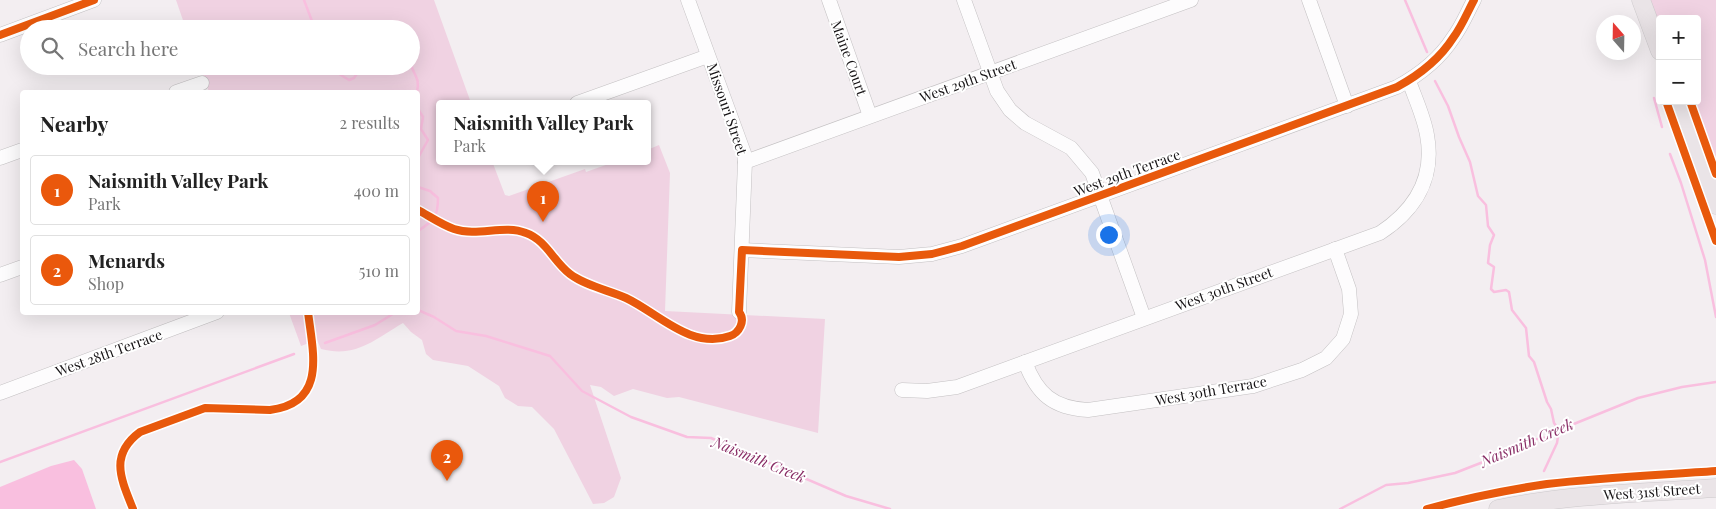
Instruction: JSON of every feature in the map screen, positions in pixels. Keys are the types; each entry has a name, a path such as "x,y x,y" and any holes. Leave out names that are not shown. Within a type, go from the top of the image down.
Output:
{"main road":[{"path":"1641,0 1656,41"},
{"path":"1679,105 1716,206"},
{"name":"West 31st Street","path":"1498,509 1566,498 1716,488"}],"street":[{"path":"40,20 94,0"},
{"name":"Missouri Street","path":"688,0 744,153 739,312"},
{"name":"Maine Court","path":"829,0 870,116"},
{"path":"964,0 997,91 1015,115 1025,123 1071,148 1092,172 1144,318"},
{"name":"West 29th Street","path":"745,162 1191,0"},
{"path":"1310,0 1348,106"},
{"name":"West 29th Terrace","path":"742,250 899,257 932,254 962,246 1388,91 1422,72 1445,50 1462,24 1474,0"},
{"path":"0,35 20,28"},
{"path":"585,100 708,56"},
{"name":"West 30th Street","path":"902,390 926,391 956,387 1380,232 1393,224 1413,203 1421,190 1428,166 1429,145 1425,124 1409,80"},
{"path":"182,90 202,83"},
{"path":"0,158 20,151"},
{"name":"West 30th Terrace","path":"1025,362 1031,378 1044,394 1055,402 1076,410 1088,410 1254,386 1296,372 1326,358 1342,339 1348,327 1351,314 1349,290 1335,249"},
{"path":"0,276 20,268"},
{"name":"West 28th Terrace","path":"0,393 209,315"}],"shaded area":[{"path":"176,0 434,0 470,100 436,100 436,165 494,165 505,195 509,196 585,169 586,172 606,165 651,165 651,148 659,145 670,173 665,311 825,319 818,433 679,397 667,398 633,389 614,396 601,387 590,385 621,478 614,497 604,503 593,504 554,429 532,407 518,406 505,398 499,386 468,366 433,360 426,354 422,340 403,323 374,341 355,349 333,351 321,349 317,340 301,346 290,315 420,315 420,90 208,90 203,75 420,75 420,20 183,20"},
{"path":"1647,0 1716,0 1716,188 1685,105 1701,105 1701,15 1656,15 1656,24"},
{"path":"74,460 82,469 96,509 0,509 0,487 51,466"}],"waterway":[{"name":"Naismith Creek","path":"304,0 312,20"},
{"path":"1405,0 1427,52"},
{"name":"Naismith Creek","path":"341,75 349,80 356,75"},
{"name":"Naismith Creek","path":"415,75 417,90"},
{"path":"1435,81 1448,106 1470,162 1478,196 1486,205 1488,226 1494,235 1490,245 1488,263 1494,267 1491,289 1494,292 1506,290 1509,292 1512,310 1526,328 1529,356 1534,362 1551,409 1554,423 1559,430 1557,443 1544,471"},
{"path":"1654,98 1662,127"},
{"name":"Naismith Creek","path":"420,112 423,117 421,129 428,140 420,154"},
{"path":"1670,154 1705,260 1716,317"},
{"name":"Naismith Creek","path":"420,188 430,191 438,198 436,215 420,229"},
{"name":"Naismith Creek","path":"420,311 456,331 486,336 550,356 582,391 631,417 687,437 711,438 846,496 890,509"},
{"path":"325,343 375,325 391,315"},
{"path":"0,462 294,354"},
{"name":"Naismith Creek","path":"1340,509 1386,485 1408,483 1455,473 1501,455 1526,441 1549,437 1559,430 1638,398 1682,387 1716,382"}],"cycle path":[{"path":"40,20 94,0"},
{"path":"420,211 445,225 463,231 509,230 533,236 564,269 576,278 626,298 688,334 716,339 730,336 739,329 742,323 739,312 742,250 899,257 932,254 962,246 1397,87 1421,72 1435,60 1459,29 1474,0"},
{"path":"0,35 20,28"},
{"path":"1667,105 1716,241"},
{"path":"1691,105 1716,174"},
{"path":"133,509 120,468 124,450 140,432 205,408 270,410 288,405 301,397 308,387 312,374 313,359 308,315"},
{"path":"1427,509 1457,501 1547,484 1716,471"}],"place":[{"name":"Naismith Valley Park","path":"543,222"},
{"name":"Menards","path":"447,481"}]}
